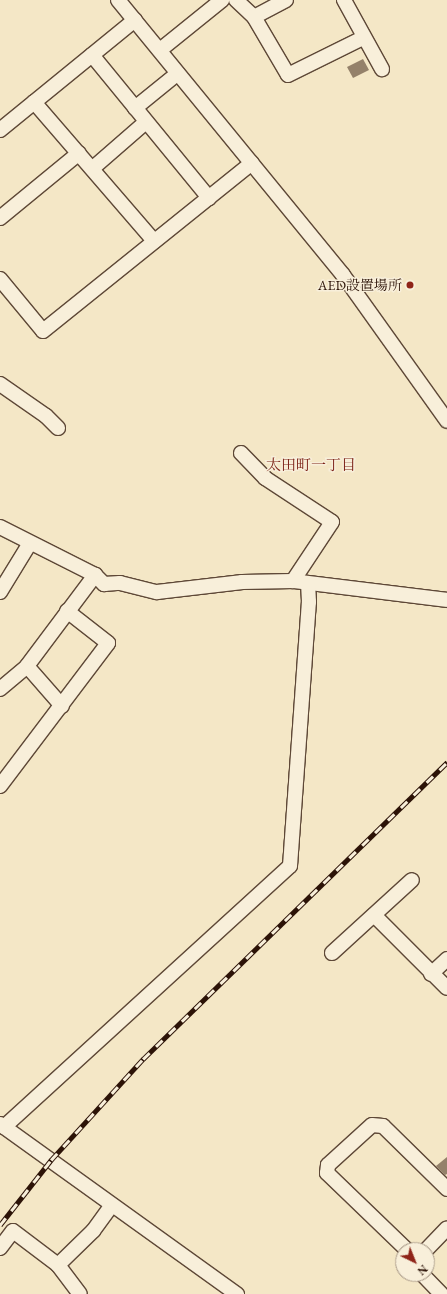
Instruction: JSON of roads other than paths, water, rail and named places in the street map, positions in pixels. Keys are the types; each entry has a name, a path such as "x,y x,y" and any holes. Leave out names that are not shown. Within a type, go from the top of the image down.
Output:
{"street":[{"path":"118,0 343,275 447,420"},
{"path":"160,50 222,0"},
{"path":"236,0 254,17 288,75 363,38"},
{"path":"254,17 286,0"},
{"path":"344,0 363,38 382,69"},
{"path":"0,130 135,20"},
{"path":"92,55 209,198"},
{"path":"135,108 178,73"},
{"path":"34,102 93,168 154,241"},
{"path":"93,168 146,122"},
{"path":"0,218 79,153"},
{"path":"0,279 43,330 252,162"},
{"path":"0,384 46,416 58,428"},
{"path":"241,453 265,478 332,522 293,581"},
{"path":"0,527 95,575 104,584 120,583 157,592 242,582 293,581 308,585 320,584 447,600"},
{"path":"2,584 30,543"},
{"path":"0,688 27,666 95,575"},
{"path":"237,1294 2,1125 290,866 310,602 308,585"},
{"path":"0,786 62,706 108,643 67,611"},
{"path":"27,666 62,706"},
{"path":"332,953 412,880"},
{"path":"374,915 431,974 447,988"},
{"path":"431,974 447,959"},
{"path":"399,1242 327,1173 328,1165 372,1125 383,1126 447,1189"},
{"path":"58,1265 93,1231 112,1205"},
{"path":"434,1242 447,1228"},
{"path":"0,1248 13,1230 58,1265 80,1294"},
{"path":"430,1282 441,1294"}],"railway":[{"path":"0,1225 51,1160 143,1059 447,762"}],"place":[{"name":"AED設置場所","path":"410,285"}],"district":[{"name":"太田町一丁目","path":"311,465"}]}
